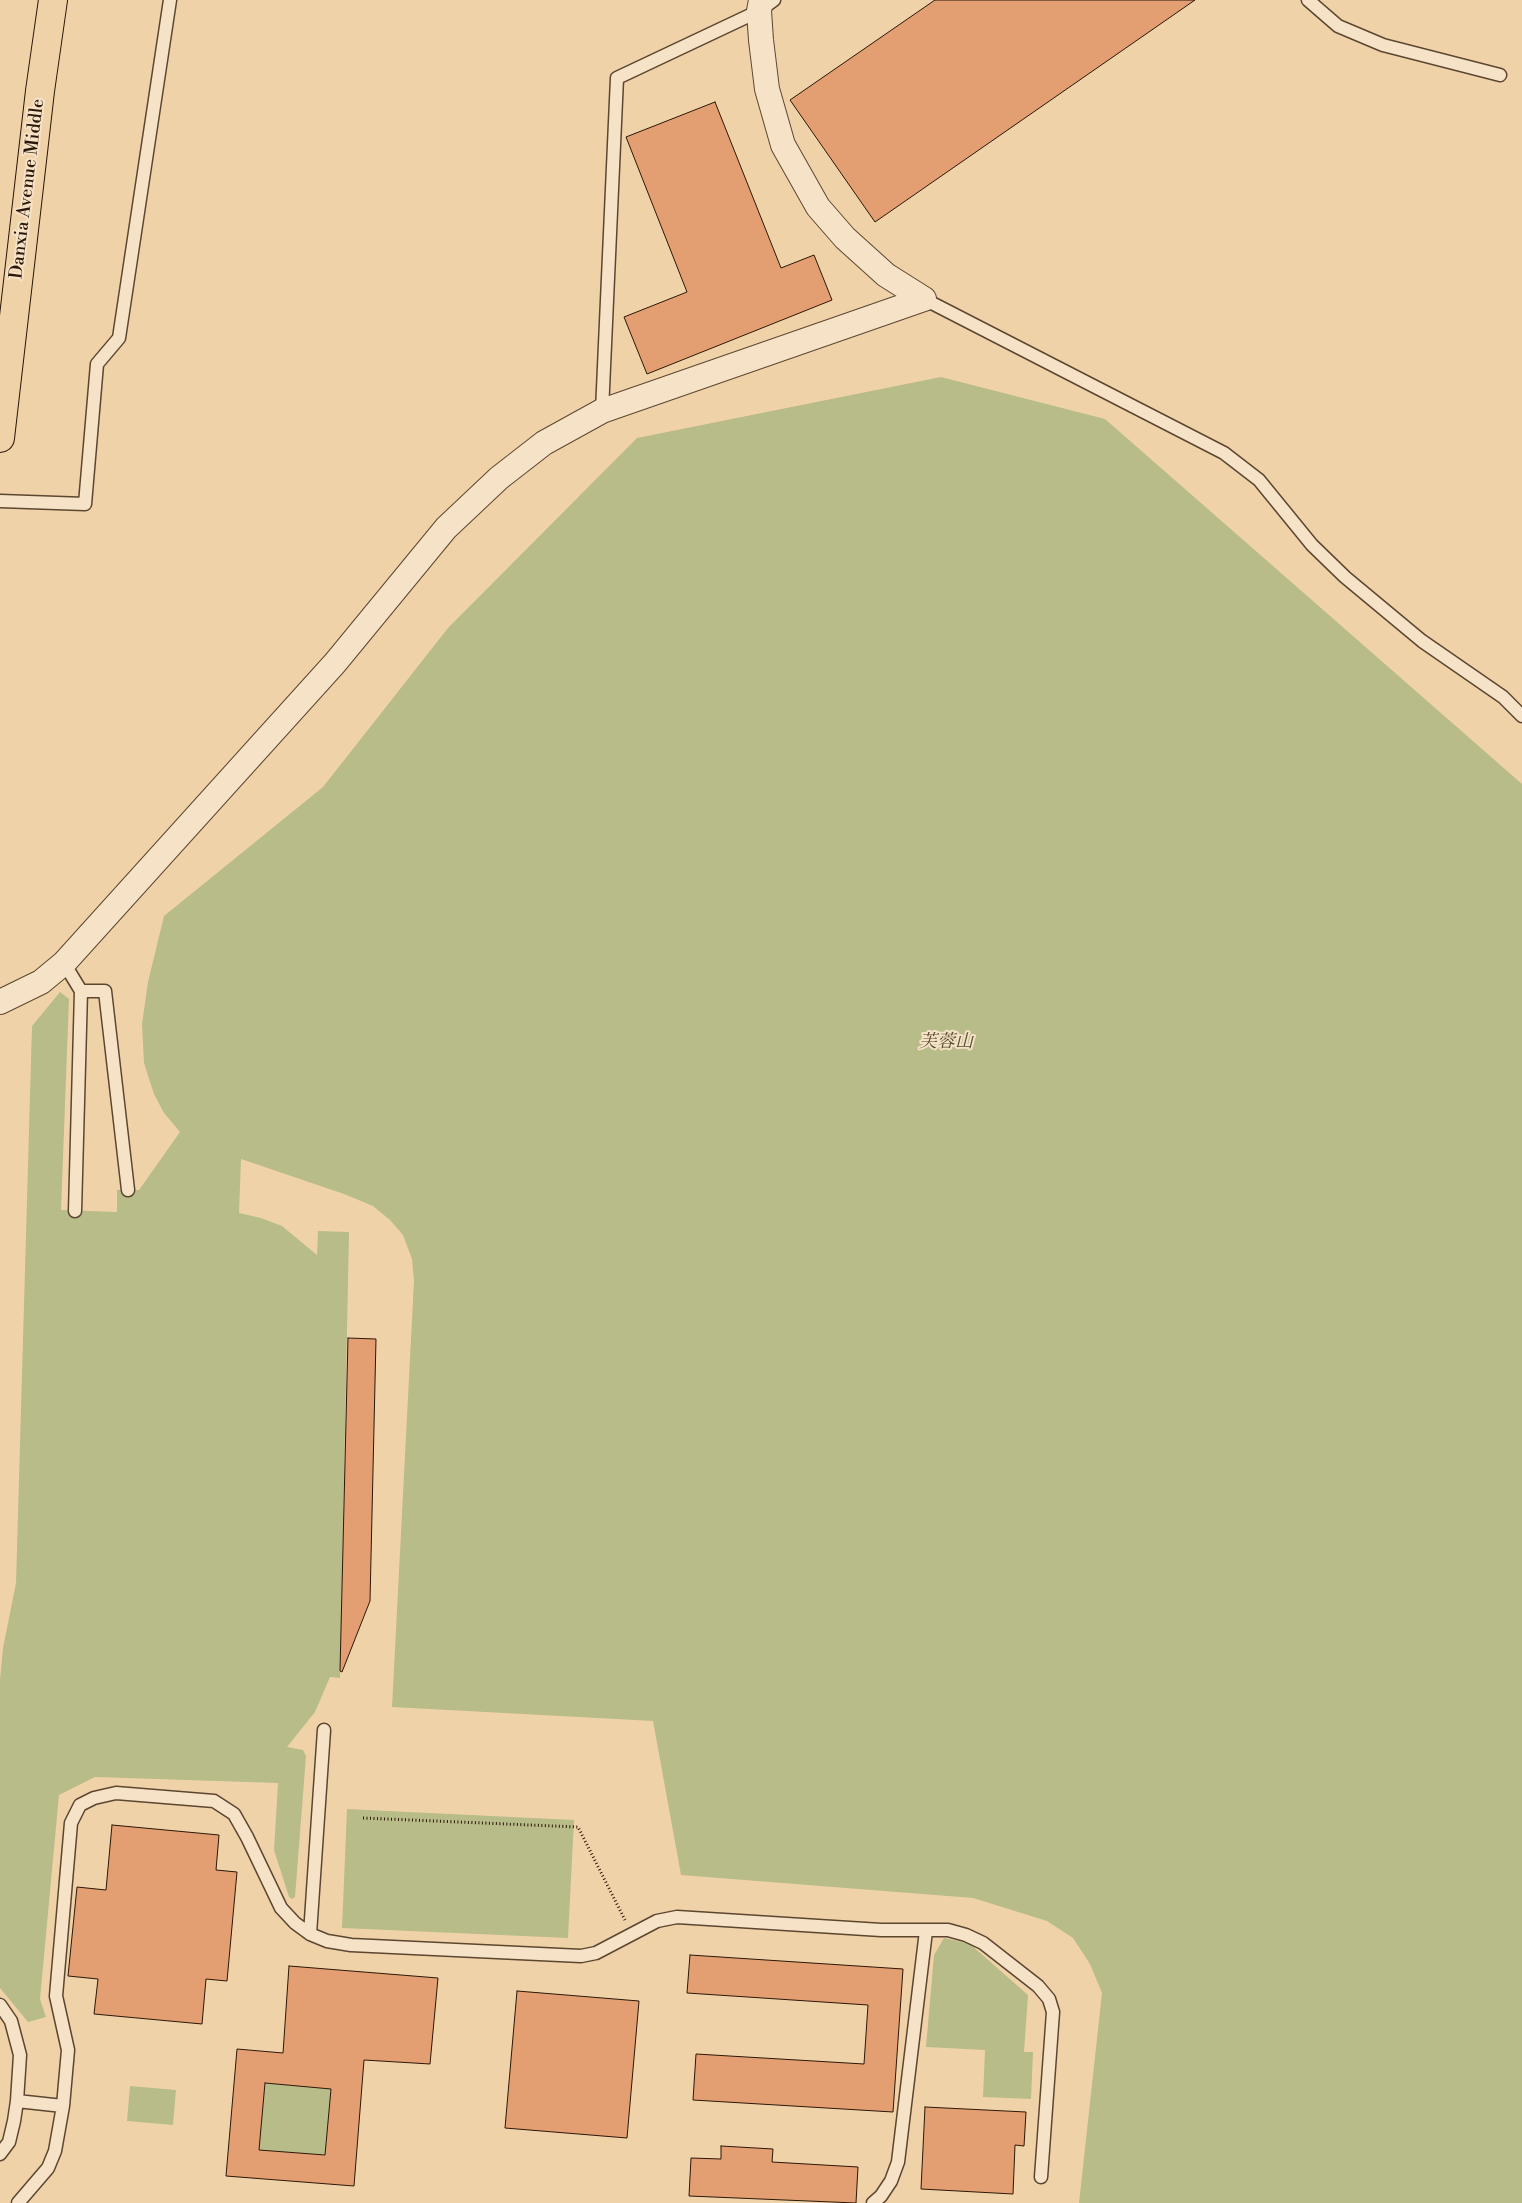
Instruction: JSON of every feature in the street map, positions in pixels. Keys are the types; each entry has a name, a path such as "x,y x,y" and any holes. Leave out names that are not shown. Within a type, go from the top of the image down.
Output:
{"main road":[{"name":"Danxia Avenue Middle","path":"0,438 40,91 54,0"}],"street":[{"path":"765,4 767,89 783,145 813,198 845,238 886,275 924,299"},
{"path":"0,1002 41,982 64,963 334,663 446,528 499,478 544,443 602,411 924,299"}],"lane":[{"path":"0,501 85,504 97,364 119,338 170,0"},
{"path":"1308,0 1338,26 1383,45 1500,75"},
{"path":"602,411 617,78 765,4"},
{"path":"924,299 1224,453 1259,480 1312,545 1345,577 1422,642 1503,697 1522,716"},
{"path":"64,963 81,991 75,1210"},
{"path":"81,991 105,991 128,1190"},
{"path":"310,1934 324,1730"},
{"path":"18,2203 48,2168 56,2151 68,2050 56,1996 72,1823 80,1805 94,1798 116,1793 214,1802 234,1814 281,1908 295,1923 310,1934 327,1941 351,1944 581,1956 596,1954 658,1921 677,1917 881,1930 948,1930 966,1935 983,1943 1038,1986 1049,1999 1052,2012 1041,2177"},
{"path":"872,2203 881,2196 892,2181 898,2162 926,1931"},
{"path":"0,2005 11,2021 20,2055 17,2101 9,2142 0,2154"},
{"path":"17,2101 62,2106"}],"path":[{"path":"363,1818 578,1827 632,1934"}],"green space":[{"name":"芙蓉山","path":"941,377 1105,419 1522,784 1522,2203 1079,2203 1102,1993 1090,1964 1073,1938 1047,1921 973,1898 681,1875 653,1721 392,1707 414,1281 412,1259 403,1235 390,1220 373,1206 344,1194 241,1159 239,1213 261,1218 282,1226 317,1255 318,1231 349,1232 340,1678 330,1677 315,1712 287,1747 303,1750 306,1756 295,1897 292,1899 289,1897 274,1850 278,1783 95,1777 59,1795 40,1999 46,2017 28,2022 0,1988 0,1680 3,1648 16,1583 32,1026 60,992 69,999 61,1210 117,1212 117,1190 139,1190 180,1132 164,1113 154,1094 144,1063 142,1024 148,982 164,916 323,787 448,628 637,438"},
{"path":"347,1809 574,1820 568,1938 342,1928"},
{"path":"944,1938 970,1944 1028,1995 1024,2052 1033,2052 1031,2099 983,2097 985,2050 926,2047 934,1955"},
{"path":"265,2083 331,2089 325,2155 259,2150"},
{"path":"130,2086 176,2090 173,2125 127,2121"}],"building":[{"path":"935,0 1195,0 875,222 790,100"},
{"path":"715,102 781,268 814,255 832,300 647,374 624,317 687,292 626,137"},
{"path":"348,1338 376,1339 370,1601 342,1672 340,1671"},
{"path":"112,1825 219,1835 216,1870 237,1872 227,1981 206,1979 202,2024 94,2014 98,1979 68,1976 77,1887 106,1890"},
{"path":"690,1955 903,1969 893,2112 693,2100 696,2054 864,2064 868,2005 687,1993"},
{"path":"289,1966 438,1978 430,2064 364,2060 354,2186 226,2176 237,2049 283,2053","holes":["265,2083 331,2089 325,2155 259,2150"]},
{"path":"517,1991 639,2001 627,2138 505,2128"},
{"path":"925,2107 1026,2112 1024,2146 1015,2145 1013,2194 921,2189"},
{"path":"721,2146 773,2149 772,2162 858,2167 856,2203 689,2196 691,2158 721,2159"}]}
